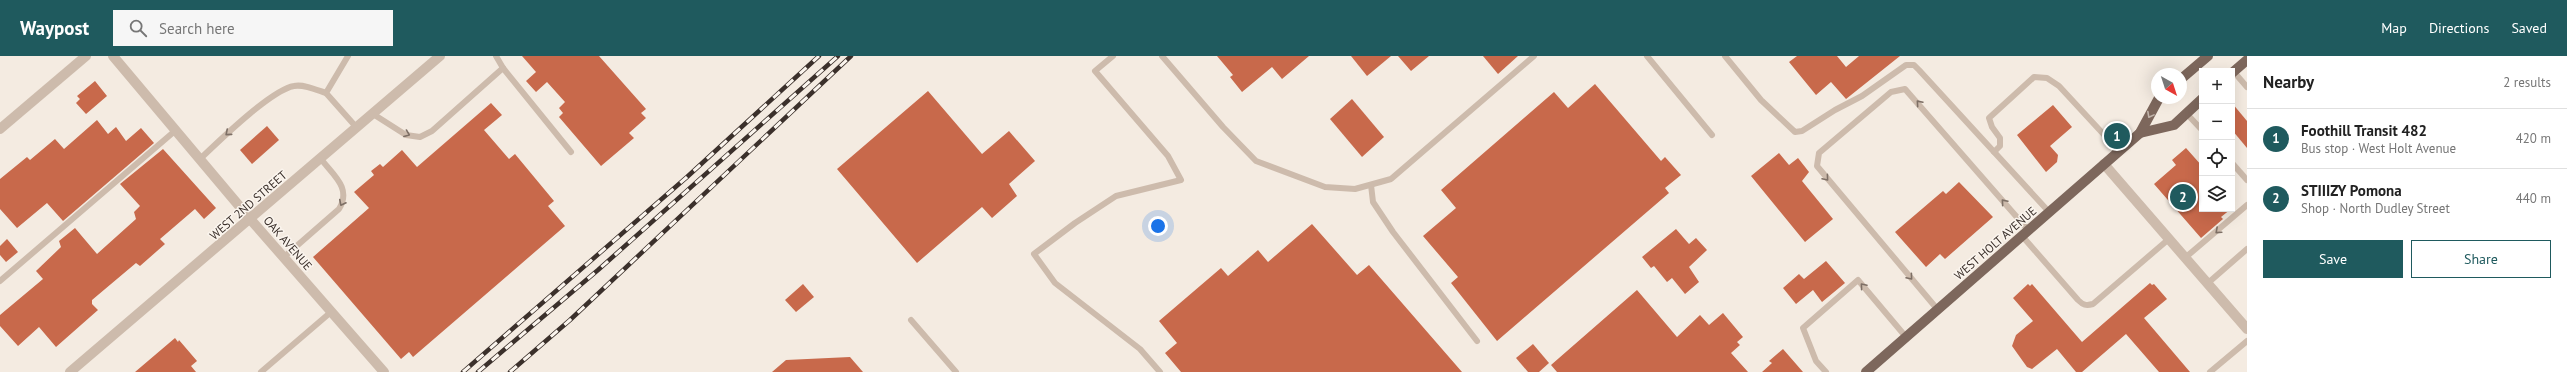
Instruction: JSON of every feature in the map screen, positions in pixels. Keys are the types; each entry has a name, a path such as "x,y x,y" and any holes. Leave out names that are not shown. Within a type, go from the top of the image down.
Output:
{"main road":[{"path":"2187,74 2208,56"},
{"path":"2235,70 2247,60"},
{"name":"WEST HOLT AVENUE","path":"2140,133 2174,125 2199,102"},
{"name":"WEST HOLT AVENUE","path":"1866,372 2140,133 2156,104"}],"street":[{"path":"0,129 86,56"},
{"name":"OAK AVENUE","path":"113,56 251,220 384,372"},
{"name":"WEST 2ND STREET","path":"70,372 251,220 440,56"},
{"path":"2104,164 2170,238 2247,329"}],"lane":[{"path":"326,93 348,56"},
{"path":"496,56 503,68 570,152"},
{"path":"1113,56 1095,71 1168,156 1181,180 1116,196 1075,223 1034,254 1056,283 1140,349 1160,372"},
{"path":"1162,56 1223,127 1256,161 1325,187 1355,190 1391,179 1534,56"},
{"path":"1647,56 1712,135"},
{"path":"1725,56 1761,100 1795,132 1802,131 1834,110 1862,96 1906,65 1914,65 2050,213"},
{"path":"373,114 406,135 420,137 432,131 503,68"},
{"path":"2235,74 2247,87"},
{"path":"1994,152 2000,146 2000,138 1992,128 1989,118 2034,77 2047,78 2059,86 2119,151"},
{"path":"200,159 257,109 286,88 296,86 326,93 357,128"},
{"path":"1938,310 1816,166 1819,153 1891,92 1905,88 2026,234 2082,305 2088,306 2093,304 2170,238"},
{"path":"2186,114 2199,127"},
{"path":"0,281 176,130"},
{"path":"284,257 339,209 345,200 345,193 342,187 321,159"},
{"path":"2235,166 2247,180"},
{"path":"1371,185 1373,202 1393,232 1477,341"},
{"path":"2186,257 2247,205"},
{"path":"2208,283 2247,249"},
{"path":"1826,372 1816,361 1803,328 1858,280 1906,337"},
{"path":"261,372 332,312"},
{"path":"911,320 956,372"},
{"path":"2210,372 2247,341"}],"building":[{"path":"522,56 599,56 646,109 641,113 646,118 629,133 634,138 601,166 559,117 563,113 559,108 565,102 547,82 536,92 526,81 536,72"},
{"path":"1217,56 1309,56 1282,79 1272,67 1242,92 1230,77 1233,75"},
{"path":"1351,56 1391,56 1367,76"},
{"path":"1398,56 1429,56 1411,71"},
{"path":"1483,56 1518,56 1498,74"},
{"path":"1797,56 1837,56 1846,67 1859,56 1900,56 1846,99 1831,82 1816,95 1789,62"},
{"path":"95,81 107,96 86,114 76,103 80,99 77,96"},
{"path":"1595,84 1661,161 1665,157 1681,175 1665,188 1669,193 1497,341 1451,283 1458,277 1423,236 1456,208 1441,190 1554,92 1568,108"},
{"path":"928,91 982,154 1009,131 1035,161 1009,184 1017,196 992,218 982,207 917,263 837,169"},
{"path":"1352,99 1384,137 1362,157 1330,119"},
{"path":"491,103 502,115 484,130 509,159 515,154 554,201 548,206 565,226 413,357 409,352 401,359 313,257 369,208 354,192 374,175 371,171 380,164 383,167 402,150 417,167"},
{"path":"2053,105 2072,127 2050,146 2058,155 2057,162 2046,172 2017,135"},
{"path":"2235,107 2247,121 2247,148 2235,134"},
{"path":"97,120 108,134 116,127 126,141 141,128 154,143 63,221 47,203 17,228 0,209 0,179 27,157 30,160 55,139 64,149"},
{"path":"267,126 279,140 252,164 240,150"},
{"path":"2186,148 2199,163 2199,212 2227,212 2221,217 2223,219 2201,238 2154,184 2176,165 2172,160"},
{"path":"163,149 216,208 204,219 195,209 160,239 165,244 140,266 136,263 92,300 92,304 98,310 56,347 39,327 18,346 0,326 0,315 43,279 36,271 61,247 59,241 75,228 97,254 136,219 134,212 140,206 120,184"},
{"path":"1779,153 1789,165 1798,158 1809,172 1802,181 1833,219 1805,242 1751,176"},
{"path":"1959,182 1993,217 1945,259 1940,254 1926,267 1895,232 1943,191 1946,194"},
{"path":"1312,224 1357,275 1369,265 1462,372 1181,372 1165,353 1177,343 1159,321 1221,268 1228,276 1258,250 1268,262"},
{"path":"1676,229 1689,244 1696,238 1707,250 1689,267 1699,282 1685,294 1672,278 1667,282 1654,266 1651,268 1642,257"},
{"path":"7,239 18,252 6,262 0,255 0,246"},
{"path":"1826,261 1845,283 1822,302 1813,290 1796,304 1783,288 1799,274 1804,279"},
{"path":"2150,283 2152,285 2154,284 2167,299 2144,318 2190,372 2159,372 2126,334 2082,372 2076,372 2057,349 2032,369 2027,367 2012,346 2016,335 2033,321 2013,298 2028,284 2030,286 2032,284 2082,342"},
{"path":"803,284 814,297 796,312 785,300"},
{"path":"1637,290 1677,337 1700,315 1709,325 1723,313 1743,337 1737,342 1740,345 1731,353 1748,372 1557,372 1551,365"},
{"path":"175,338 178,342 179,340 197,361 191,366 196,372 135,372"},
{"path":"1533,344 1549,363 1539,372 1528,372 1516,358"},
{"path":"1783,349 1803,372 1762,372 1772,363 1769,361"},
{"path":"850,357 863,372 772,372 786,360"}],"railway":[{"path":"463,372 687,177 819,56"},
{"path":"478,372 598,270 838,56"},
{"path":"510,372 570,320 851,56"}],"place":[{"name":"Foothill Transit 482","path":"2117,136"},
{"name":"STIIIZY Pomona","path":"2183,197"}]}
